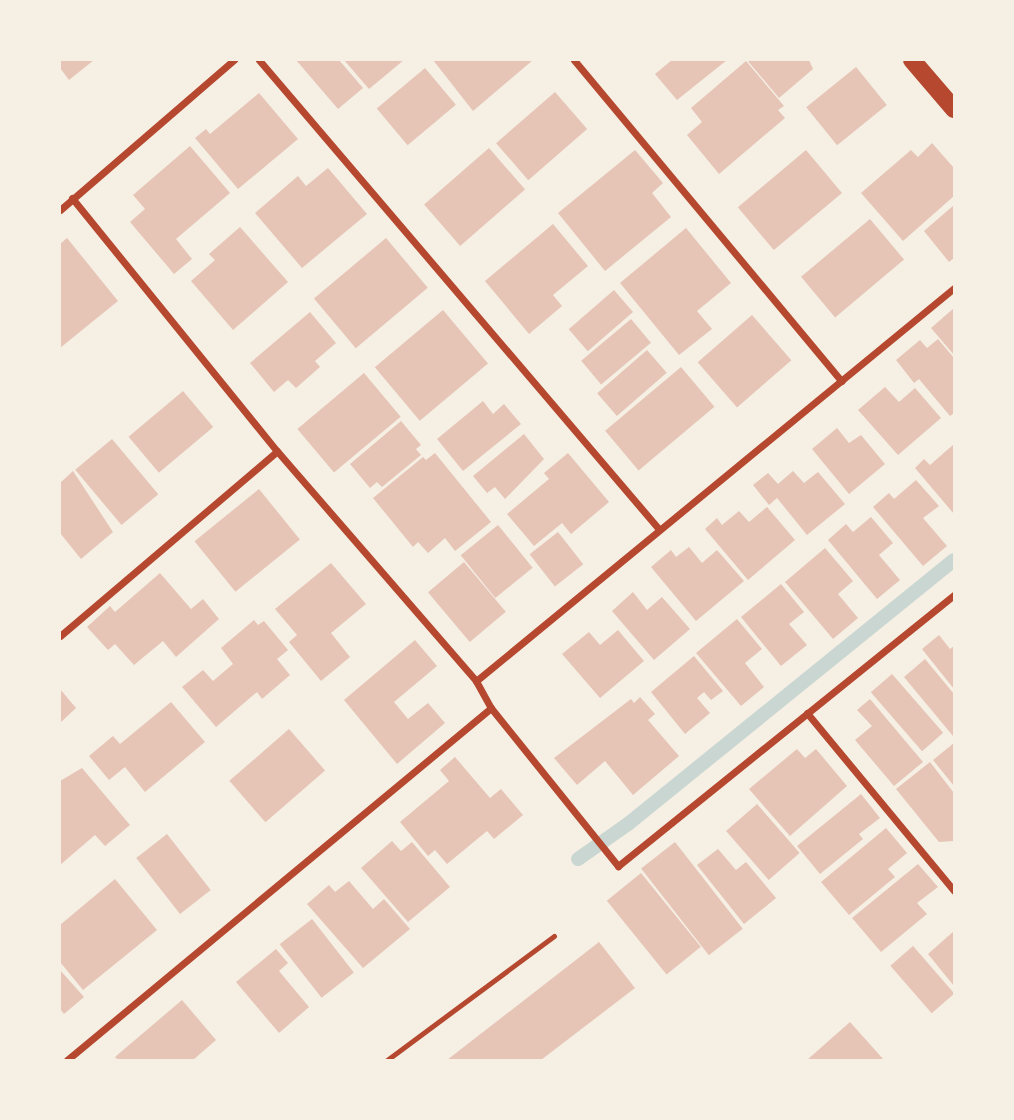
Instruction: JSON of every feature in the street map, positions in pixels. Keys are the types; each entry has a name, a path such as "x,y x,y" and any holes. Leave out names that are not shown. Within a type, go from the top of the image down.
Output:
{"main road":[{"path":"920,62 954,109"}],"street":[{"path":"60,207 234,60"},
{"path":"259,60 658,528"},
{"path":"574,60 841,381"},
{"path":"72,198 276,451 476,681 491,708 618,866 953,599"},
{"path":"476,681 658,528 954,288"},
{"path":"60,636 276,451"},
{"path":"67,1060 491,708"},
{"path":"807,713 954,891"}],"lane":[{"path":"387,1060 555,936"}],"building":[{"path":"60,60 94,60 69,80 60,68"},
{"path":"296,60 339,60 363,88 338,109"},
{"path":"344,60 404,60 369,89"},
{"path":"433,60 533,60 473,111"},
{"path":"672,60 727,60 677,100 655,74"},
{"path":"747,60 809,60 813,69 779,98"},
{"path":"746,61 784,106 778,110 785,118 719,174 687,135 702,122 691,108"},
{"path":"856,67 887,105 837,145 806,107"},
{"path":"425,68 456,105 408,145 377,108"},
{"path":"555,92 587,129 528,180 496,143"},
{"path":"259,93 298,139 238,189 195,138 206,129 210,134"},
{"path":"932,143 954,168 954,196 903,241 861,193 911,150 918,157"},
{"path":"190,146 230,193 176,239 192,259 174,274 130,222 145,209 133,195"},
{"path":"489,148 525,190 460,246 424,204"},
{"path":"635,150 663,183 652,193 671,217 605,271 558,213"},
{"path":"806,150 842,193 774,250 738,207"},
{"path":"328,168 367,214 302,268 255,213 298,176 306,186"},
{"path":"954,205 954,258 949,262 924,231"},
{"path":"870,219 904,260 835,317 801,277"},
{"path":"553,224 588,266 553,295 562,306 529,334 485,281"},
{"path":"240,227 288,282 233,330 191,281 215,260 209,254"},
{"path":"686,228 731,283 697,311 712,329 679,355 620,283"},
{"path":"67,238 118,301 60,348 60,244"},
{"path":"386,238 428,288 356,348 314,298"},
{"path":"614,290 633,312 588,351 569,329"},
{"path":"954,308 954,355 931,328"},
{"path":"443,310 488,364 420,421 375,367"},
{"path":"310,312 336,343 315,361 320,367 296,388 288,380 274,392 250,363"},
{"path":"752,315 791,360 737,408 698,362"},
{"path":"631,319 651,343 601,385 581,361"},
{"path":"938,339 954,358 954,413 950,416 919,379 914,383 896,360 920,340 927,348"},
{"path":"647,350 667,373 617,416 597,393"},
{"path":"681,367 714,407 639,470 605,431"},
{"path":"364,373 401,417 334,473 297,429"},
{"path":"885,387 899,402 915,388 941,418 898,455 858,410"},
{"path":"183,391 213,427 159,473 129,437"},
{"path":"483,401 493,414 504,404 521,424 463,471 437,439"},
{"path":"401,421 421,445 416,449 421,455 382,487 377,482 370,488 350,464"},
{"path":"837,428 849,443 861,435 885,464 849,494 812,449"},
{"path":"524,434 544,459 505,499 495,487 487,493 473,476"},
{"path":"112,439 158,494 122,525 75,470"},
{"path":"954,444 954,514 915,468 924,459 930,465"},
{"path":"435,453 491,522 455,551 445,538 428,553 418,542 413,547 373,498 423,457 426,460"},
{"path":"568,453 609,502 571,534 562,523 534,546 507,514 549,479 544,473"},
{"path":"73,471 113,532 81,559 60,533 60,483"},
{"path":"793,471 804,483 818,472 845,504 807,535 777,498 769,505 753,485 768,473 778,484"},
{"path":"916,480 939,506 923,518 947,546 923,566 873,507 889,493 894,499"},
{"path":"259,489 300,540 235,592 194,541"},
{"path":"767,507 795,540 748,580 705,529 717,518 722,525 739,511 749,522"},
{"path":"871,517 893,543 879,555 900,580 877,599 828,540 846,524 853,532"},
{"path":"498,525 533,568 495,598 461,555"},
{"path":"558,532 583,564 555,586 530,554"},
{"path":"689,547 702,563 717,550 744,581 696,621 651,567 671,550 676,557"},
{"path":"825,548 853,581 838,594 858,618 833,639 785,582"},
{"path":"464,562 506,612 470,642 428,592"},
{"path":"331,563 366,604 331,633 350,657 321,681 289,642 297,635 275,609"},
{"path":"160,573 191,609 203,599 219,619 176,657 163,641 134,665 115,644 108,650 87,627 110,606 115,612"},
{"path":"781,584 804,612 789,624 807,645 781,666 741,617"},
{"path":"633,592 647,610 662,597 690,629 654,660 612,611"},
{"path":"737,619 762,649 745,663 764,687 741,706 696,653"},
{"path":"254,620 258,625 264,621 288,650 277,659 290,675 262,699 257,692 216,727 182,687 203,670 213,681 233,664 221,648"},
{"path":"618,630 644,661 600,698 562,654 589,632 600,645"},
{"path":"939,635 950,649 954,646 954,689 922,649"},
{"path":"415,640 437,666 394,702 408,719 428,703 445,723 397,764 344,700"},
{"path":"694,656 723,691 711,700 704,692 697,698 710,713 685,734 651,692"},
{"path":"925,659 954,694 953,736 904,677"},
{"path":"892,674 943,733 922,751 871,692"},
{"path":"60,689 76,708 60,723"},
{"path":"640,697 655,714 648,720 679,756 633,795 605,761 577,785 554,758 631,699 634,703"},
{"path":"870,699 923,762 894,786 855,740 872,726 857,710"},
{"path":"171,702 205,742 145,792 125,767 109,780 89,756 113,736 120,744"},
{"path":"289,729 325,771 265,822 229,781"},
{"path":"954,743 954,786 933,760"},
{"path":"797,749 805,758 816,749 847,786 790,836 749,789"},
{"path":"455,757 490,798 501,789 523,815 494,839 487,831 447,864 435,850 428,856 400,822 449,781 440,770"},
{"path":"930,762 954,793 954,841 939,842 896,789"},
{"path":"82,768 130,825 105,846 95,835 60,865 60,781"},
{"path":"861,794 880,818 859,834 863,839 820,874 797,846"},
{"path":"757,804 800,853 769,880 726,831"},
{"path":"886,828 907,853 888,869 895,877 849,915 821,882"},
{"path":"167,834 211,890 180,914 136,858"},
{"path":"392,841 401,851 412,842 450,887 408,922 361,868"},
{"path":"675,842 743,929 709,955 641,868"},
{"path":"718,849 736,870 746,862 776,898 744,924 697,865"},
{"path":"918,864 938,887 917,903 927,914 881,952 852,918"},
{"path":"641,873 701,947 667,975 607,901"},
{"path":"115,879 157,930 83,990 60,962 60,925"},
{"path":"349,881 373,909 384,899 410,929 363,968 307,904 329,885 335,892"},
{"path":"312,919 354,973 322,998 280,944"},
{"path":"954,931 954,986 928,954"},
{"path":"599,942 635,988 541,1060 447,1060"},
{"path":"913,946 954,993 932,1013 890,966"},
{"path":"276,949 288,963 279,971 309,1007 279,1033 236,982"},
{"path":"60,970 84,997 64,1014 60,1009"},
{"path":"182,1000 216,1040 193,1060 118,1060 115,1057"},
{"path":"850,1022 884,1060 807,1060"}],"waterway":[{"path":"578,859 628,824 954,560"}]}
